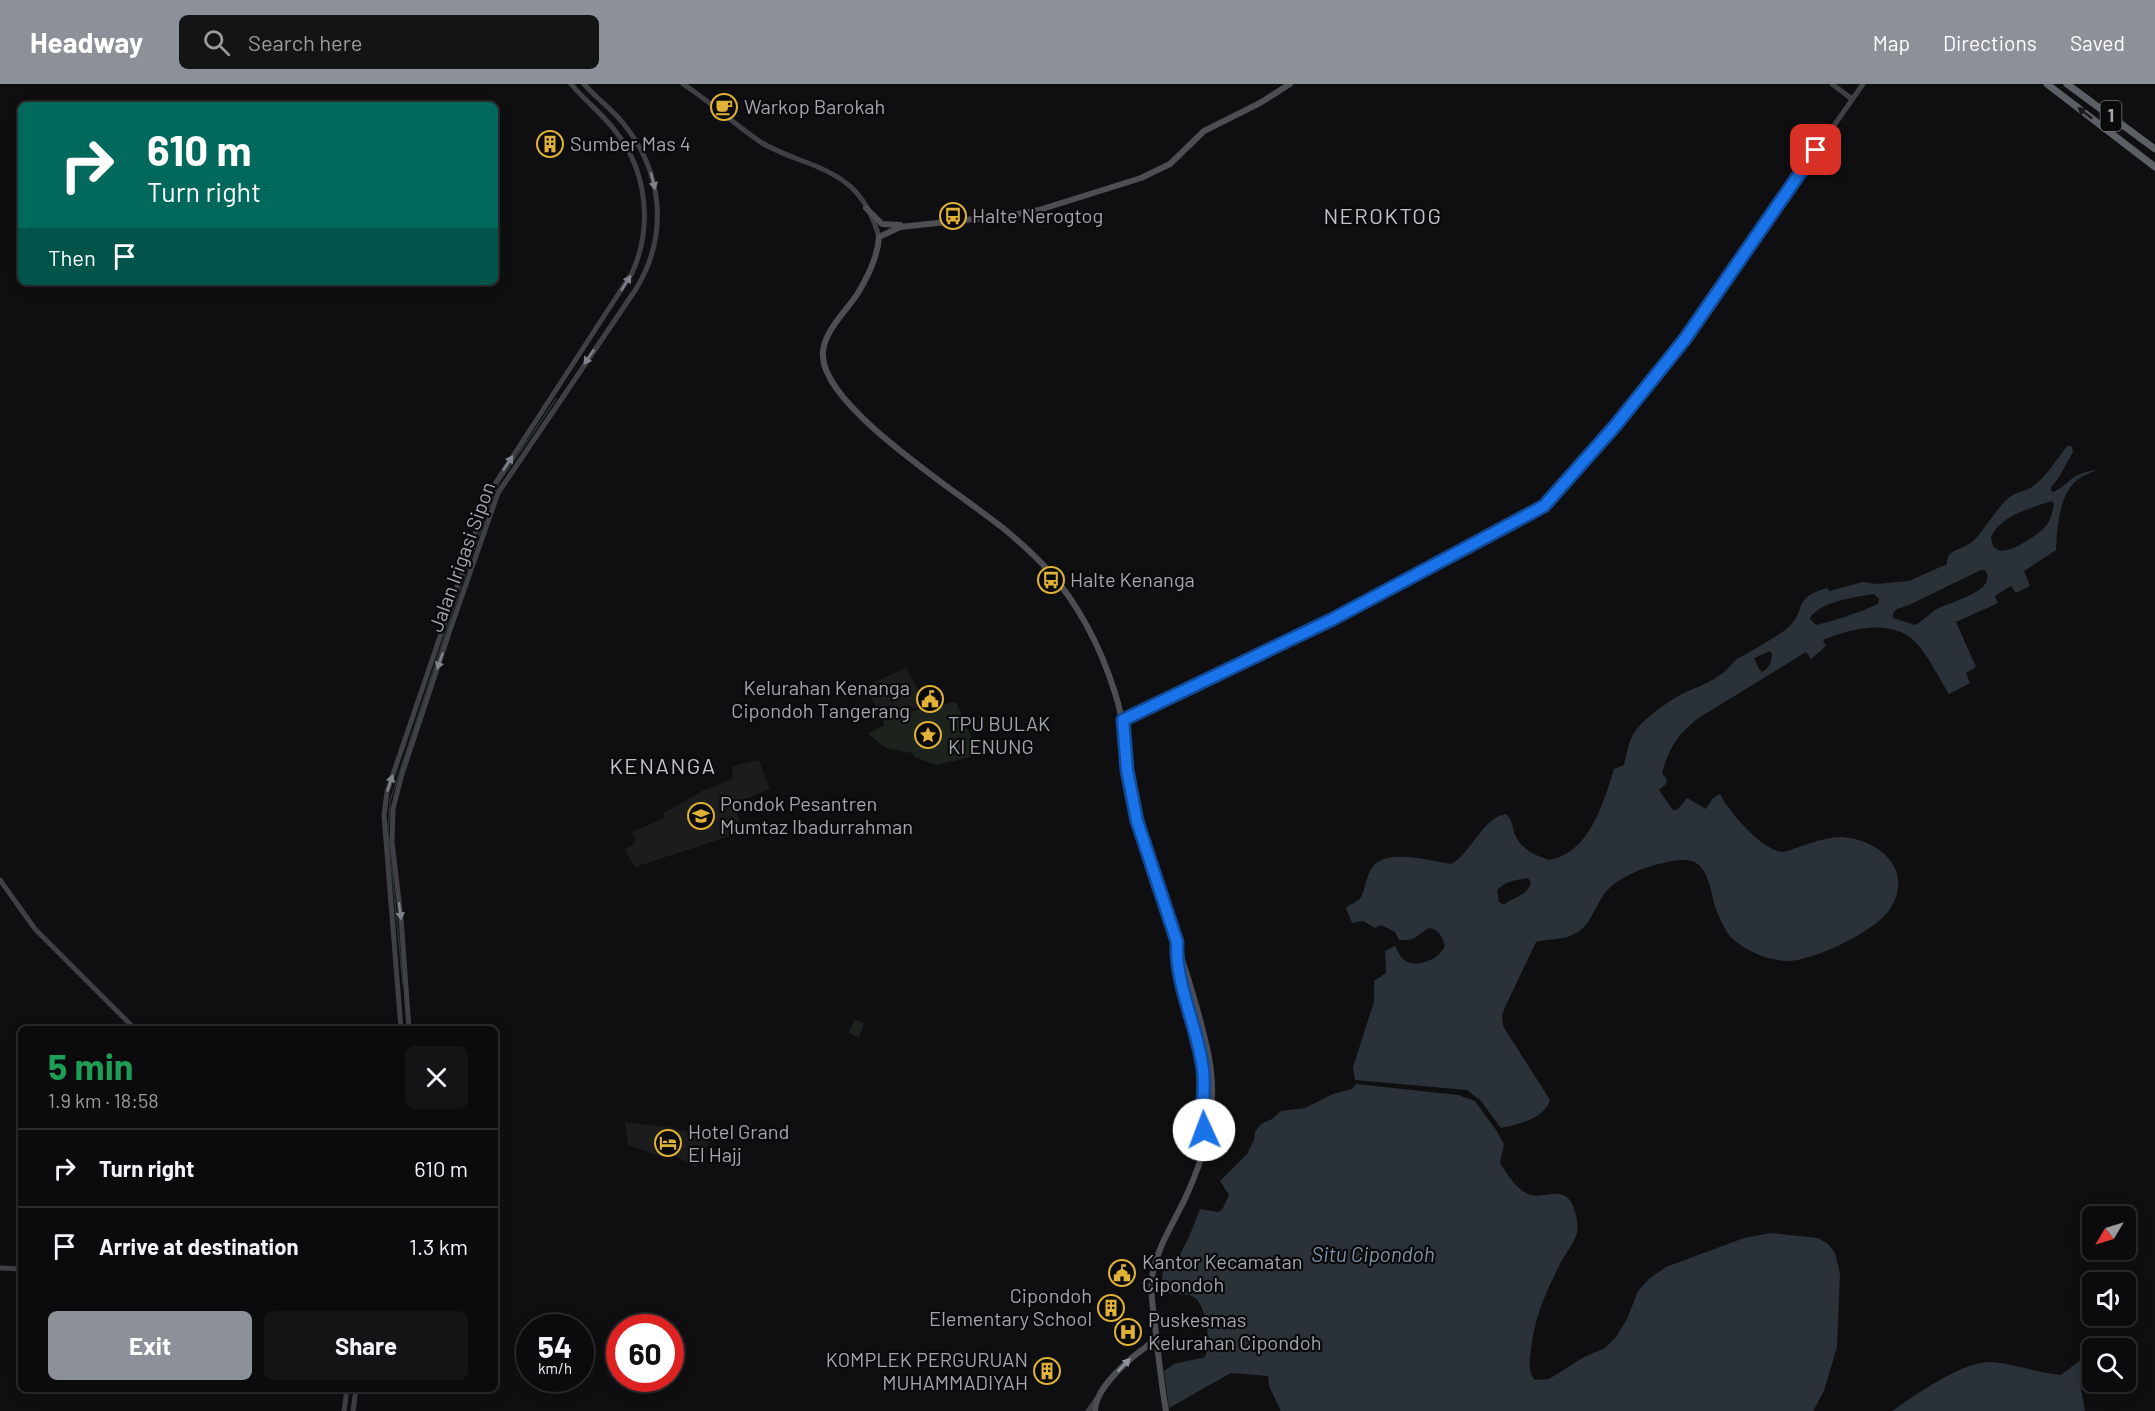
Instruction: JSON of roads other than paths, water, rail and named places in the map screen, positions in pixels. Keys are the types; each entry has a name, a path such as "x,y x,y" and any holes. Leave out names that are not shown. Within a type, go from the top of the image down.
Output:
{"highway":[{"name":"1","path":"2047,84 2155,167"},
{"name":"1","path":"2067,84 2155,149"}],"main road":[{"path":"1166,1411 1151,1295 1154,1270 1169,1230 1196,1174 1210,1122 1212,1096 1209,1060 1190,980 1137,821 1127,770 1123,720 1114,688 1096,644 1065,592 1048,570 1008,532 909,458 847,401 828,375 823,359 824,345 860,290 877,250 879,237 895,229 908,226 1039,210 1141,178 1170,164 1204,131 1260,104 1290,84"},
{"path":"866,208 882,224 908,226"},
{"path":"1095,1411 1098,1396 1124,1365 1156,1335"},
{"path":"1149,1344 1153,1345 1157,1351"},
{"path":"1161,1411 1162,1393"}],"street":[{"name":"Jalan Irigasi Sipon","path":"401,1026 388,809 389,784 489,493 618,296 632,273 641,250 645,224 644,202 631,156 618,134 571,84"},
{"name":"Jalan Irigasi Sipon","path":"409,1026 401,918 388,809 498,494 634,293 652,257 656,241 655,187 647,163 627,128 584,84"},
{"path":"683,84 762,143 778,152 827,171 849,184 857,192 879,237"},
{"path":"1832,84 1852,99"},
{"path":"1123,720 1342,614 1544,506 1615,426 1685,339 1863,84"},
{"path":"611,126 618,125 619,118"},
{"path":"618,134 620,128 627,128"},
{"path":"0,880 35,929 132,1026"},
{"path":"0,1268 18,1269"},
{"path":"344,1411 347,1392"},
{"path":"353,1411 356,1392"},
{"path":"1088,1411 1098,1396"}],"water":[{"path":"2068,445 2072,447 2073,452 2051,487 2051,491 2054,492 2061,488 2077,476 2097,470 2083,476 2070,487 2060,513 2056,550 2024,571 2030,586 2016,593 2011,586 1995,596 1998,603 1956,622 1976,667 1966,673 1970,683 1949,694 1919,646 1898,631 1873,628 1847,632 1823,640 1826,646 1811,659 1806,652 1697,719 1679,737 1667,757 1662,773 1667,780 1659,790 1673,810 1677,810 1687,798 1706,809 1713,798 1720,794 1757,839 1776,850 1784,852 1819,840 1841,837 1855,839 1880,850 1896,870 1898,882 1897,895 1883,918 1858,935 1813,956 1787,961 1772,959 1749,950 1730,936 1717,912 1708,879 1699,865 1683,860 1652,866 1630,874 1612,886 1601,898 1581,930 1566,937 1536,942 1506,1005 1502,1015 1503,1026 1550,1100 1543,1112 1523,1123 1501,1128 1481,1101 1467,1090 1355,1080 1353,1067 1374,1002 1374,981 1386,973 1385,951 1395,946 1403,959 1408,962 1421,963 1438,955 1445,945 1440,934 1429,928 1413,939 1399,940 1395,932 1381,925 1375,928 1363,921 1352,923 1346,908 1361,897 1373,866 1380,861 1399,857 1451,864 1464,853 1490,822 1506,814 1518,840 1534,854 1549,860 1575,848 1593,825 1614,769 1624,765 1632,738 1649,716 1680,695 1725,672 1737,659 1785,630 1797,617 1803,602 1815,592 1827,588 1830,591 1863,582 1876,584 1909,581 1947,564 1949,555 1972,542 2006,500 2032,487 2042,478","holes":["2052,501 2054,504 2047,524 2030,539 2009,550 2003,551 1995,548 1991,538 1995,530 2008,518","1981,570 1985,570 1987,578 1979,590 1935,610 1915,625 1893,618 1893,613 1897,609","1874,594 1879,599 1878,604 1816,625 1810,619 1820,609 1848,599","1770,651 1772,654 1767,669 1762,672 1754,658","1528,878 1531,883 1529,888 1504,905 1499,902 1497,890 1519,879"]},
{"name":"Situ Cipondoh","path":"1356,1084 1458,1095 1475,1101 1504,1144 1500,1163 1515,1184 1534,1196 1558,1194 1569,1199 1576,1216 1577,1233 1551,1283 1535,1325 1530,1365 1532,1377 1535,1380 1549,1379 1584,1357 1605,1348 1616,1337 1627,1319 1638,1291 1650,1278 1666,1267 1744,1238 1771,1233 1818,1238 1828,1244 1835,1253 1840,1274 1837,1347 1824,1391 1813,1411 1281,1411 1269,1386 1268,1376 1231,1373 1169,1408 1164,1371 1174,1364 1205,1357 1208,1343 1204,1315 1197,1300 1188,1295 1168,1293 1161,1288 1163,1271 1160,1263 1162,1258 1176,1262 1200,1209 1218,1212 1222,1210 1229,1195 1220,1181 1247,1154 1255,1132 1261,1124 1272,1119 1281,1111 1305,1108 1333,1094 1352,1089"},
{"path":"2082,1359 2082,1381 2080,1383 2085,1411 1892,1411 1954,1372 1981,1363 2001,1363 2061,1375"}],"waterway":[{"path":"403,984 388,831 390,801 493,496 500,481 556,399"}],"place":[{"name":"Warkop Barokah","path":"724,107"},
{"name":"Sumber Mas 4","path":"550,144"},
{"name":"Halte Nerogtog","path":"953,216"},
{"name":"Halte Kenanga","path":"1051,580"},
{"name":"Kelurahan Kenanga Cipondoh Tangerang","path":"930,699"},
{"name":"TPU BULAK KI ENUNG","path":"928,735"},
{"name":"Pondok Pesantren Mumtaz Ibadurrahman","path":"701,816"},
{"name":"Hotel Grand El Hajj","path":"668,1143"},
{"name":"Kantor Kecamatan Cipondoh","path":"1122,1273"},
{"name":"Cipondoh Elementary School","path":"1111,1308"},
{"name":"Puskesmas Kelurahan Cipondoh","path":"1128,1332"},
{"name":"KOMPLEK PERGURUAN MUHAMMADIYAH","path":"1047,1371"}],"district":[{"name":"NEROKTOG","path":"1383,216"},
{"name":"KENANGA","path":"663,766"}]}
